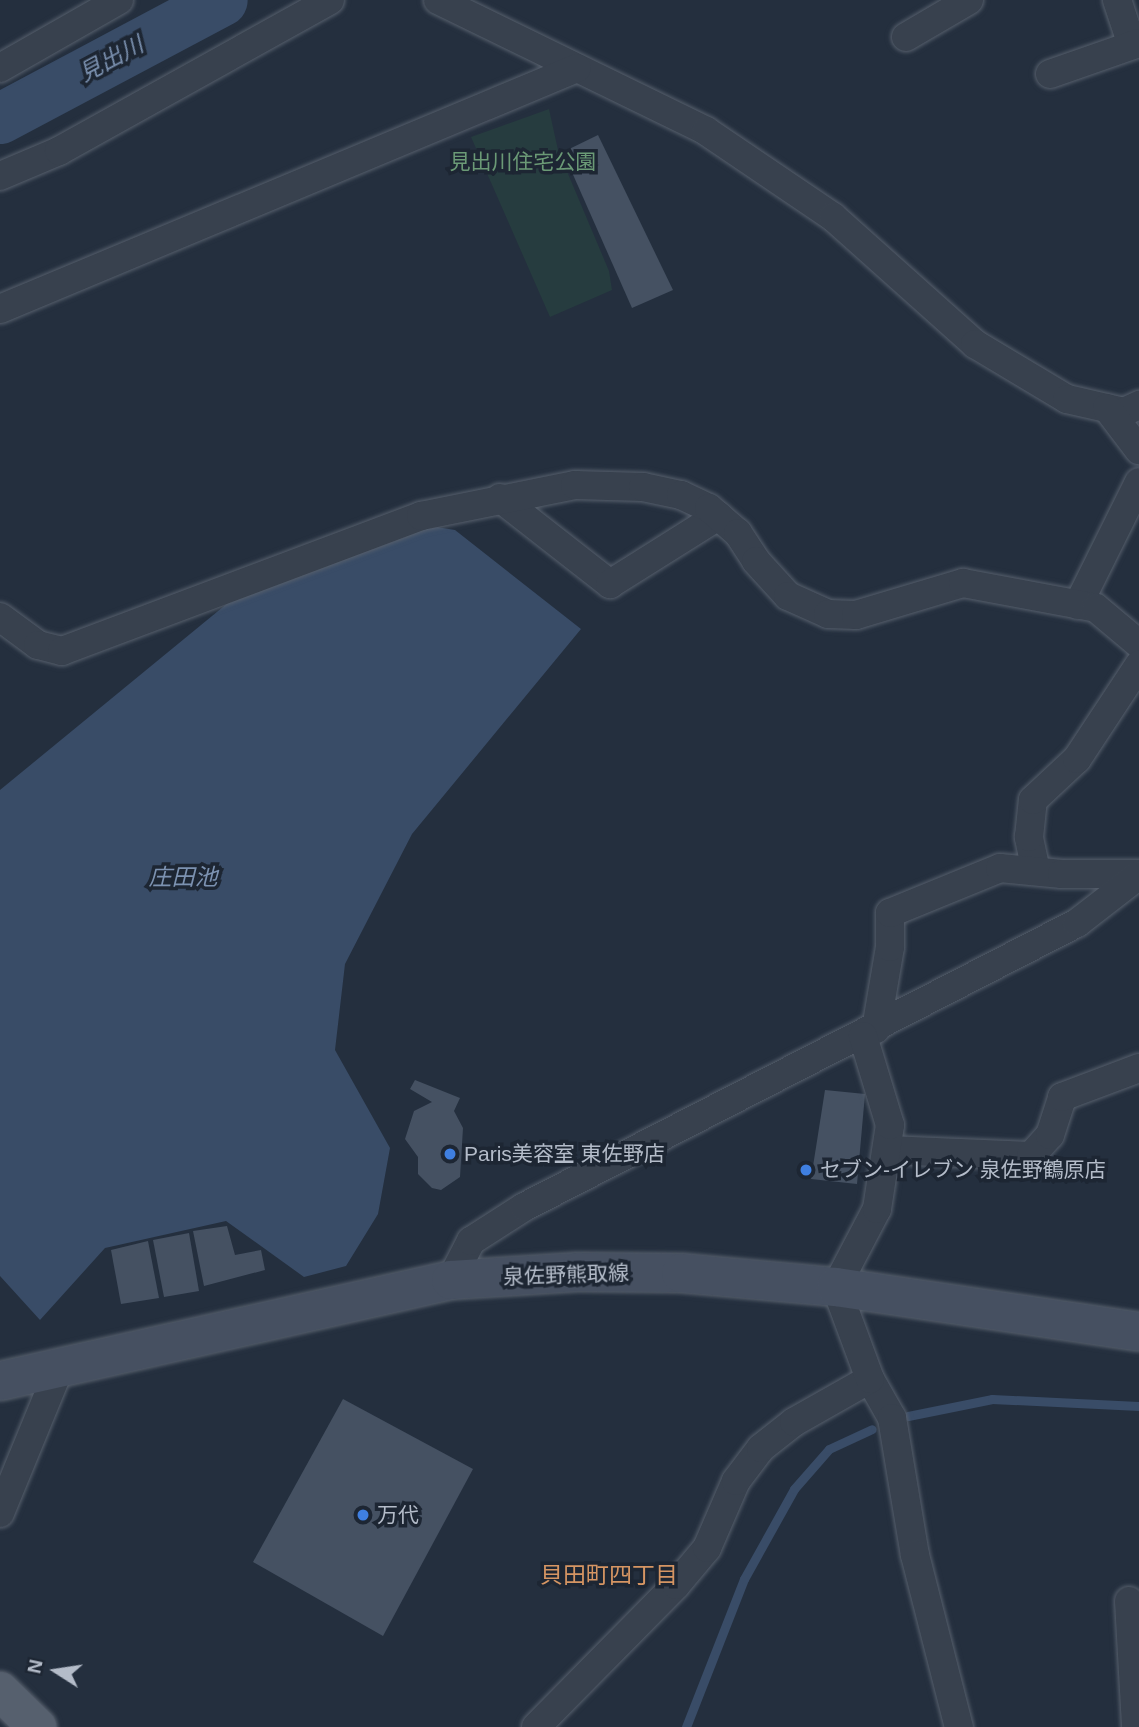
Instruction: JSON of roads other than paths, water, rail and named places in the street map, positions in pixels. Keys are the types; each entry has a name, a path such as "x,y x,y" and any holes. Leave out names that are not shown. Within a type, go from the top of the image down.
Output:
{"main road":[{"name":"泉佐野熊取線","path":"0,1381 452,1280 578,1272 681,1273 836,1287 1139,1332"},
{"path":"0,1691 37,1727"}],"street":[{"path":"0,68 119,0"},
{"path":"0,176 58,151 330,0"},
{"path":"438,0 706,131 833,217 975,344 1067,399 1124,412 1139,405"},
{"path":"906,37 969,0"},
{"path":"1050,74 1136,44 1117,0"},
{"path":"0,309 577,68"},
{"path":"1107,408 1139,450"},
{"path":"1078,605 1139,482"},
{"path":"0,617 38,645 62,650 421,516 575,485 643,487 681,495 718,516 738,533 756,561 788,596 828,614 856,615 963,583 1096,608 1139,644"},
{"path":"500,498 610,584 718,516"},
{"path":"1036,871 1029,837 1033,800 1077,758 1139,664"},
{"path":"959,1727 915,1555 892,1418 870,1379 836,1287 877,1209 887,1150 890,1125 870,1033 890,947 890,913 1000,868 1139,874"},
{"path":"452,1280 471,1241 524,1206 870,1033 1077,923 1139,874"},
{"path":"887,1150 1031,1156 1050,1135 1062,1097 1139,1068"},
{"path":"0,1513 60,1367"},
{"path":"536,1727 676,1585 707,1548 736,1481 761,1448 794,1422 870,1379"},
{"path":"1129,1601 1136,1727"}],"water":[{"name":"庄田池","path":"424,525 455,530 581,629 412,834 345,964 335,1050 390,1148 378,1214 346,1266 304,1277 226,1221 105,1248 40,1320 0,1276 0,790 251,584"}],"waterway":[{"name":"見出川","path":"0,118 222,0"},
{"path":"908,1416 992,1399 1139,1406"},
{"path":"686,1727 744,1579 794,1489 829,1449 872,1429"}],"place":[{"name":"Paris美容室 東佐野店","path":"450,1154"},
{"name":"セブン-イレブン 泉佐野鶴原店","path":"806,1170"},
{"name":"万代","path":"363,1515"}],"district":[{"name":"貝田町四丁目","path":"609,1575"}],"park label":[{"name":"見出川住宅公園","path":"523,162"}]}
